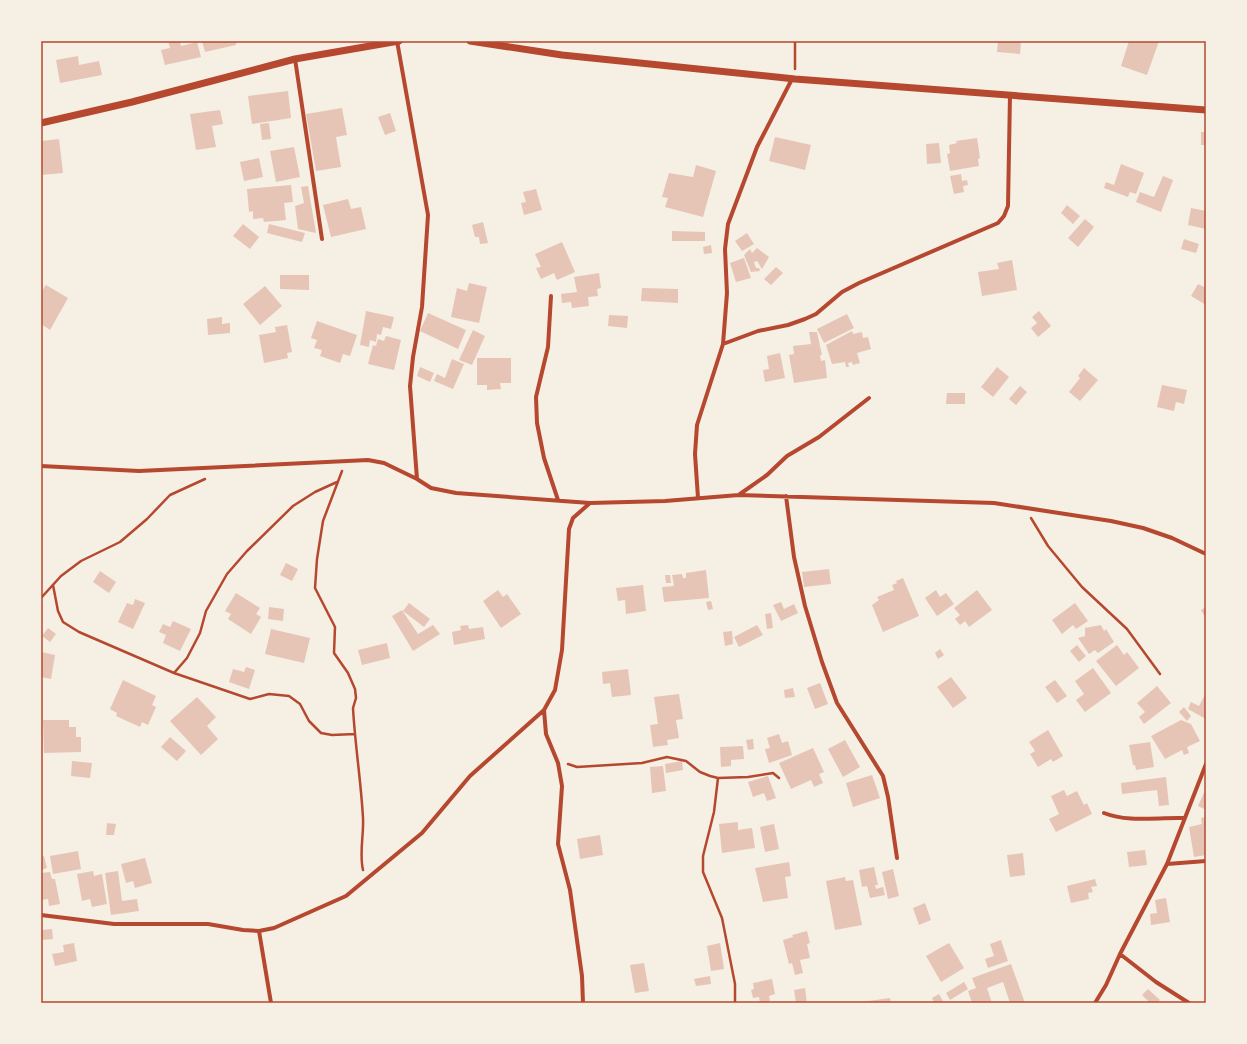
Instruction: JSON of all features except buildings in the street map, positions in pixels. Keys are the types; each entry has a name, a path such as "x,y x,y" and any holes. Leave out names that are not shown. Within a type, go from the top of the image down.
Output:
{"street":[{"path":"41,123 132,102 295,59 398,41 428,215 422,307 413,357 410,386 418,478"},
{"path":"470,41 504,43 562,55 794,79 1206,110"},
{"path":"295,59 322,239"},
{"path":"698,498 695,454 697,425 723,344 726,293 725,249 728,224 757,147 794,79"},
{"path":"723,344 758,331 788,325 805,319 816,314 842,292 859,283 998,223 1004,216 1008,206 1010,95"},
{"path":"551,296 548,347 536,397 537,423 544,458 558,500"},
{"path":"739,495 767,475 787,456 819,437 869,398"},
{"path":"41,466 139,471 368,460 384,463 418,478 431,488 456,493 590,503 739,495 994,502 1111,521 1143,528 1172,538 1206,554"},
{"path":"786,496 794,557 805,606 822,662 837,703 883,776 888,797 897,858"},
{"path":"41,915 114,924 208,924 259,931 274,928 346,896 422,833 470,776 544,710 555,690 562,650 569,530 574,518 590,503"},
{"path":"544,710 546,734 558,764 562,786 558,844 570,890 582,976 583,1003"},
{"path":"1095,1003 1106,985 1120,954 1168,864 1184,818 1206,764"},
{"path":"1104,813 1115,817 1135,819 1159,817 1184,818"},
{"path":"1168,864 1206,861"},
{"path":"259,931 271,1003"},
{"path":"1120,954 1156,982 1189,1003"}],"path":[{"path":"794,79 795,41"},
{"path":"345,461 323,521 317,559 315,588 335,627 334,652 348,672 355,689 356,698 353,708 364,826 361,862 365,881"},
{"path":"41,598 61,576 81,561 120,542 147,519 170,495 203,481 216,467"},
{"path":"174,673 188,658 200,633 206,611 227,574 247,551 293,506 315,492 337,482"},
{"path":"1024,506 1048,546 1077,581 1127,629 1160,674"},
{"path":"53,585 58,611 63,622 79,632 174,673 250,699 269,694 289,696 300,704 309,721 321,733 338,735 355,734"},
{"path":"553,754 567,764 577,767 642,763 656,758 675,758 686,761 710,776 718,778 748,777 773,773 779,778"},
{"path":"718,778 710,834 703,856 703,872 722,918 735,984 736,1003"}]}
